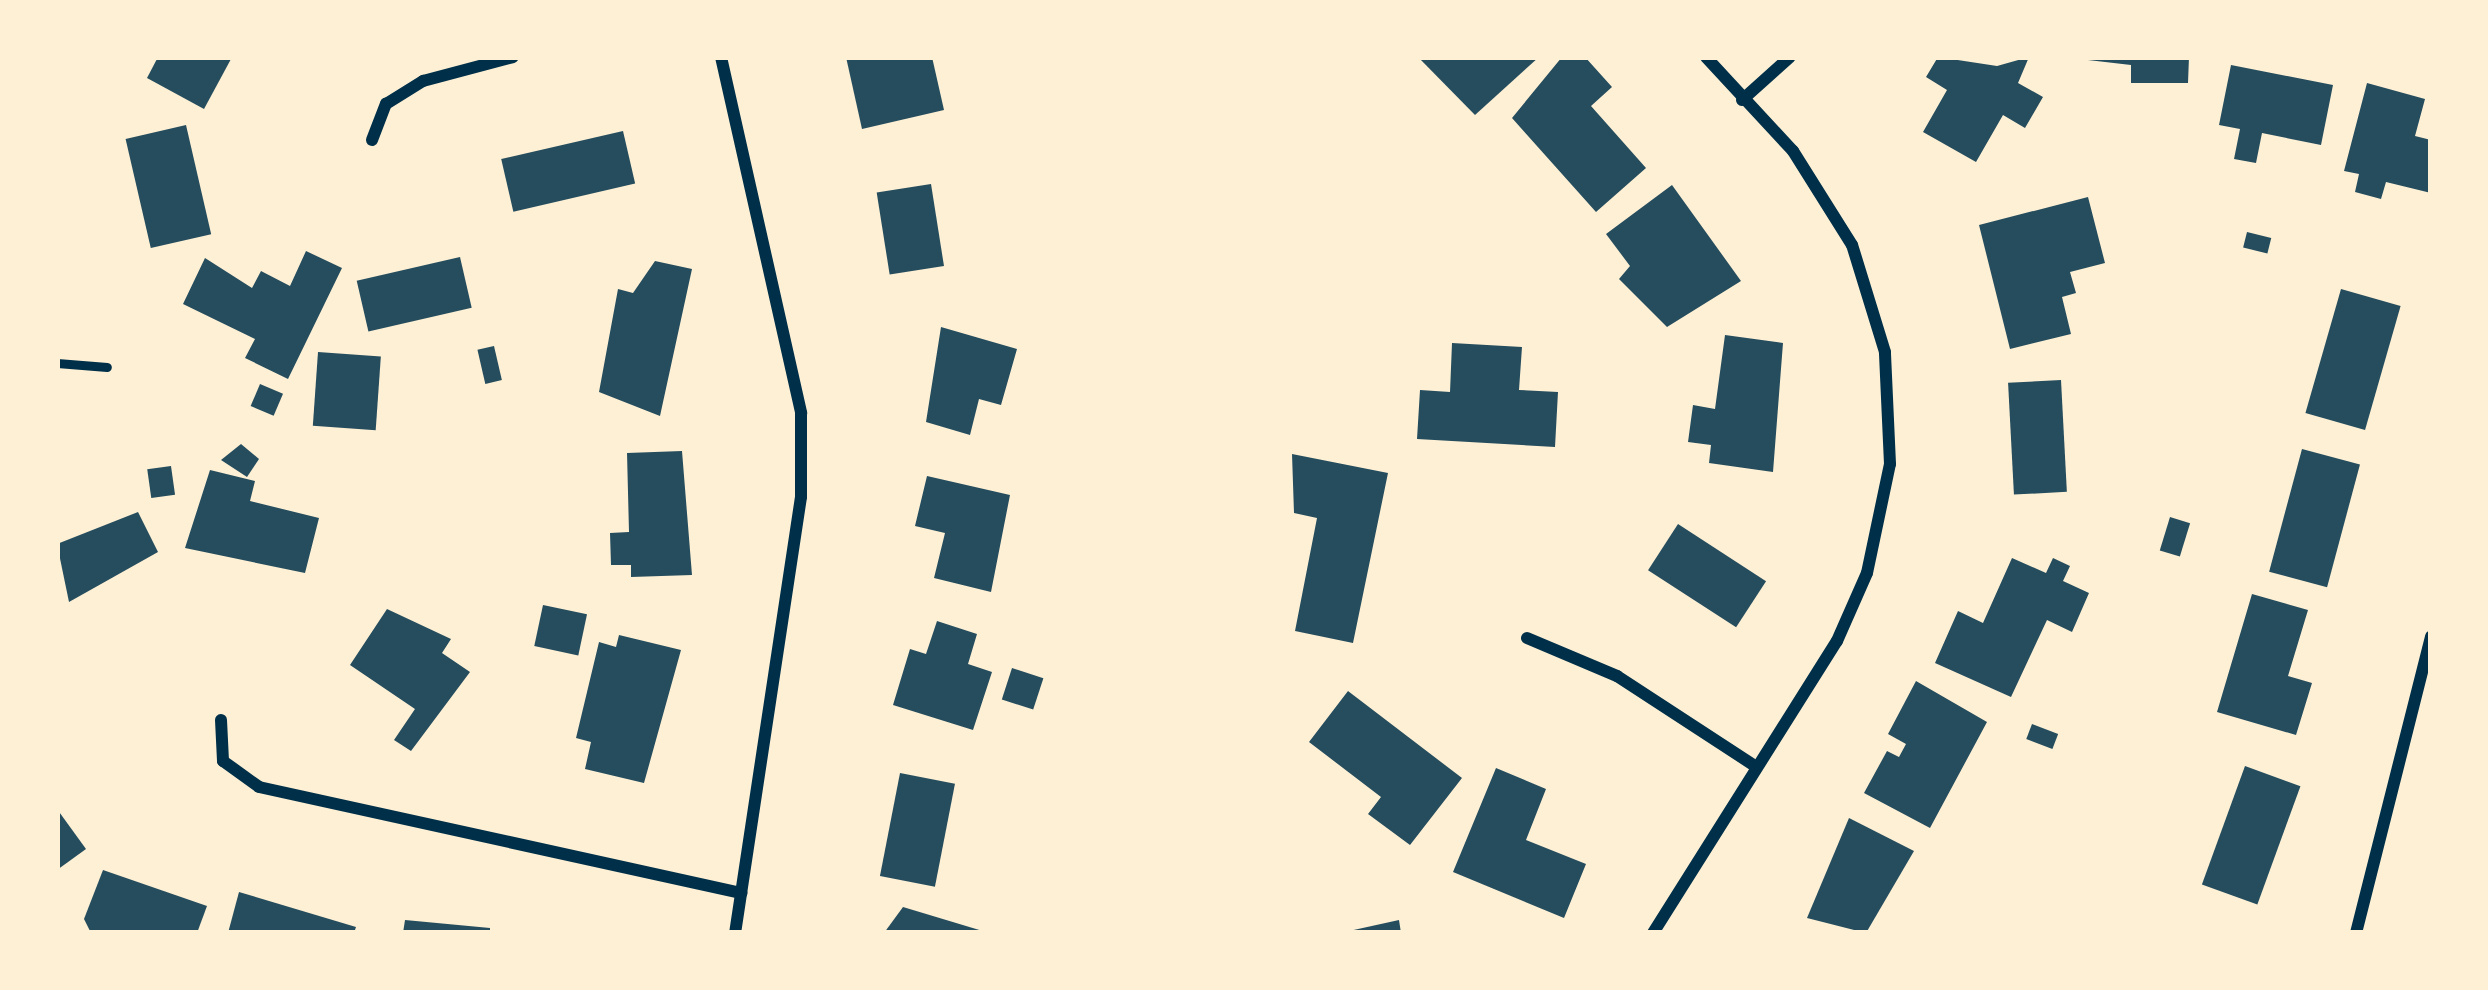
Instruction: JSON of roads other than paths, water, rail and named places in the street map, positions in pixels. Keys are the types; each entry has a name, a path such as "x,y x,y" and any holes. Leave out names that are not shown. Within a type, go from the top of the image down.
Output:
{"street":[{"path":"371,140 386,104 423,81 513,57"},
{"path":"721,57 801,412 801,496 735,933"},
{"path":"1653,933 1752,764 1837,641 1867,573 1892,427 1885,352 1852,245 1816,180 1706,57"},
{"path":"1742,100 1790,57"},
{"path":"2356,933 2431,636"},
{"path":"1527,638 1617,676 1752,764"},
{"path":"221,720 223,761 259,787 742,892"}],"lane":[{"path":"57,363 107,367"}]}
